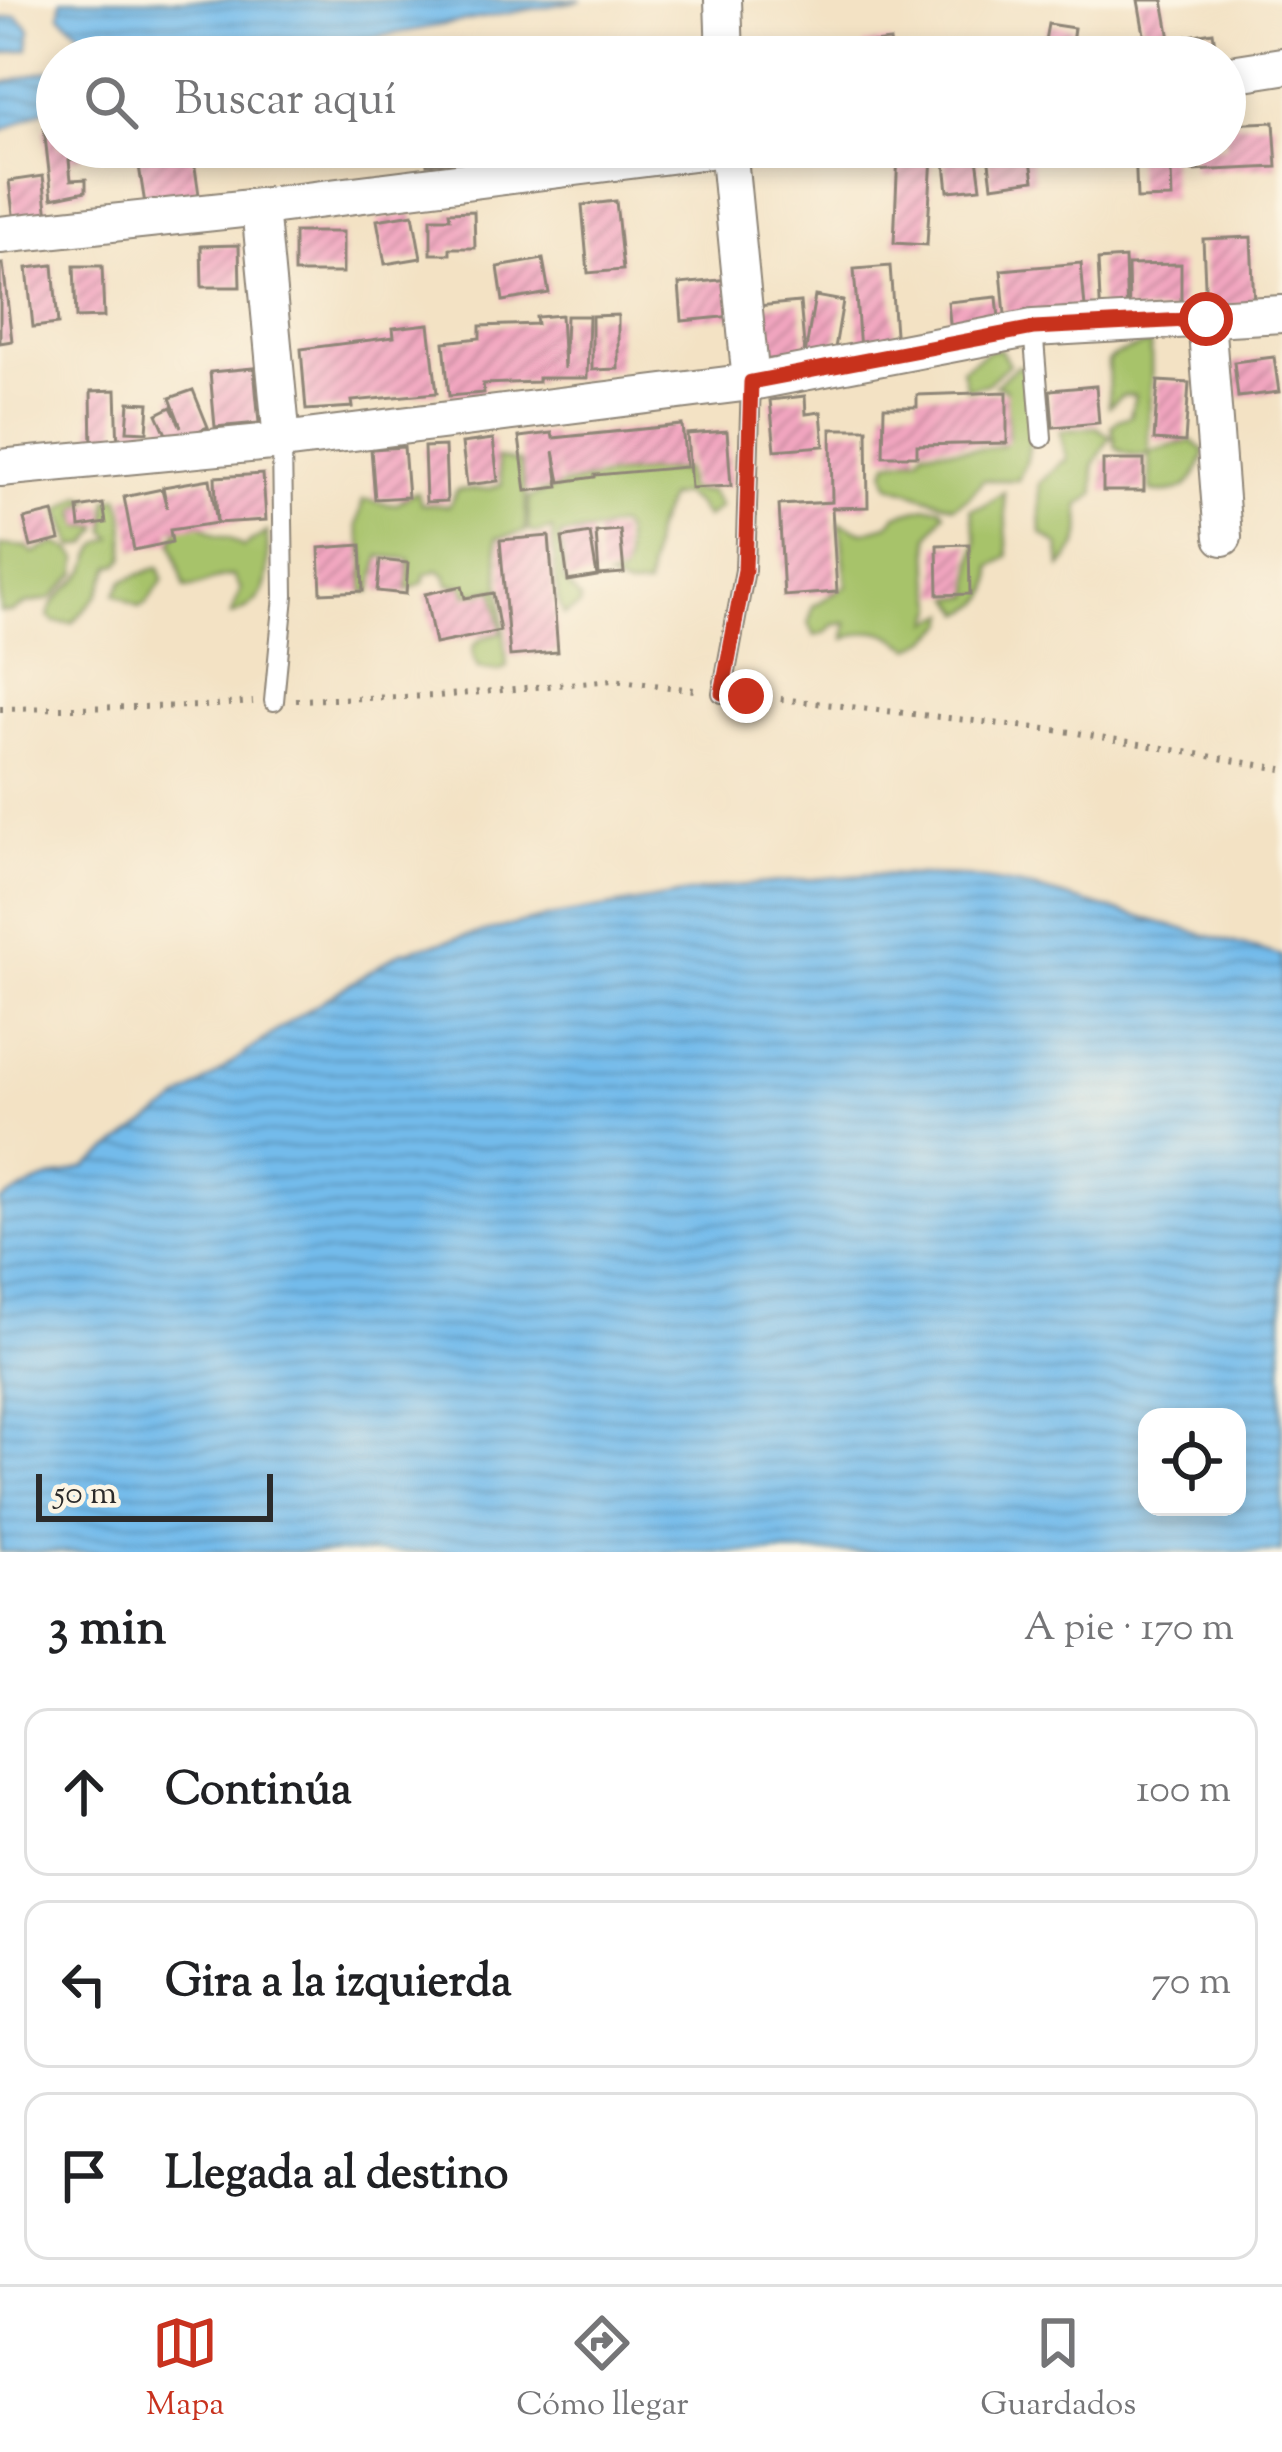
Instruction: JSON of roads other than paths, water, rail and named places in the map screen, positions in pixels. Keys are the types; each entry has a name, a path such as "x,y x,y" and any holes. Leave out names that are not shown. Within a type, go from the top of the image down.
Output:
{"street":[{"path":"723,0 724,36"},
{"path":"1246,72 1282,66"},
{"path":"0,236 565,168"},
{"path":"731,168 751,382"},
{"path":"260,207 282,441"},
{"path":"0,468 282,441 751,382 1034,328 1282,314"},
{"path":"1206,319 1223,537"}],"lane":[{"path":"1034,328 1042,438"},
{"path":"722,693 745,570 751,382"},
{"path":"274,700 284,596 282,441"}],"water":[{"path":"61,0 582,0 382,36 85,36 60,15"},
{"path":"17,16 30,29 28,49 0,54 0,19"},
{"path":"36,74 36,114 0,132 0,84"},
{"path":"875,874 959,876 1033,888 1282,956 1282,1552 0,1552 0,1201 86,1167 289,1022 401,952 538,919 724,887"}]}
